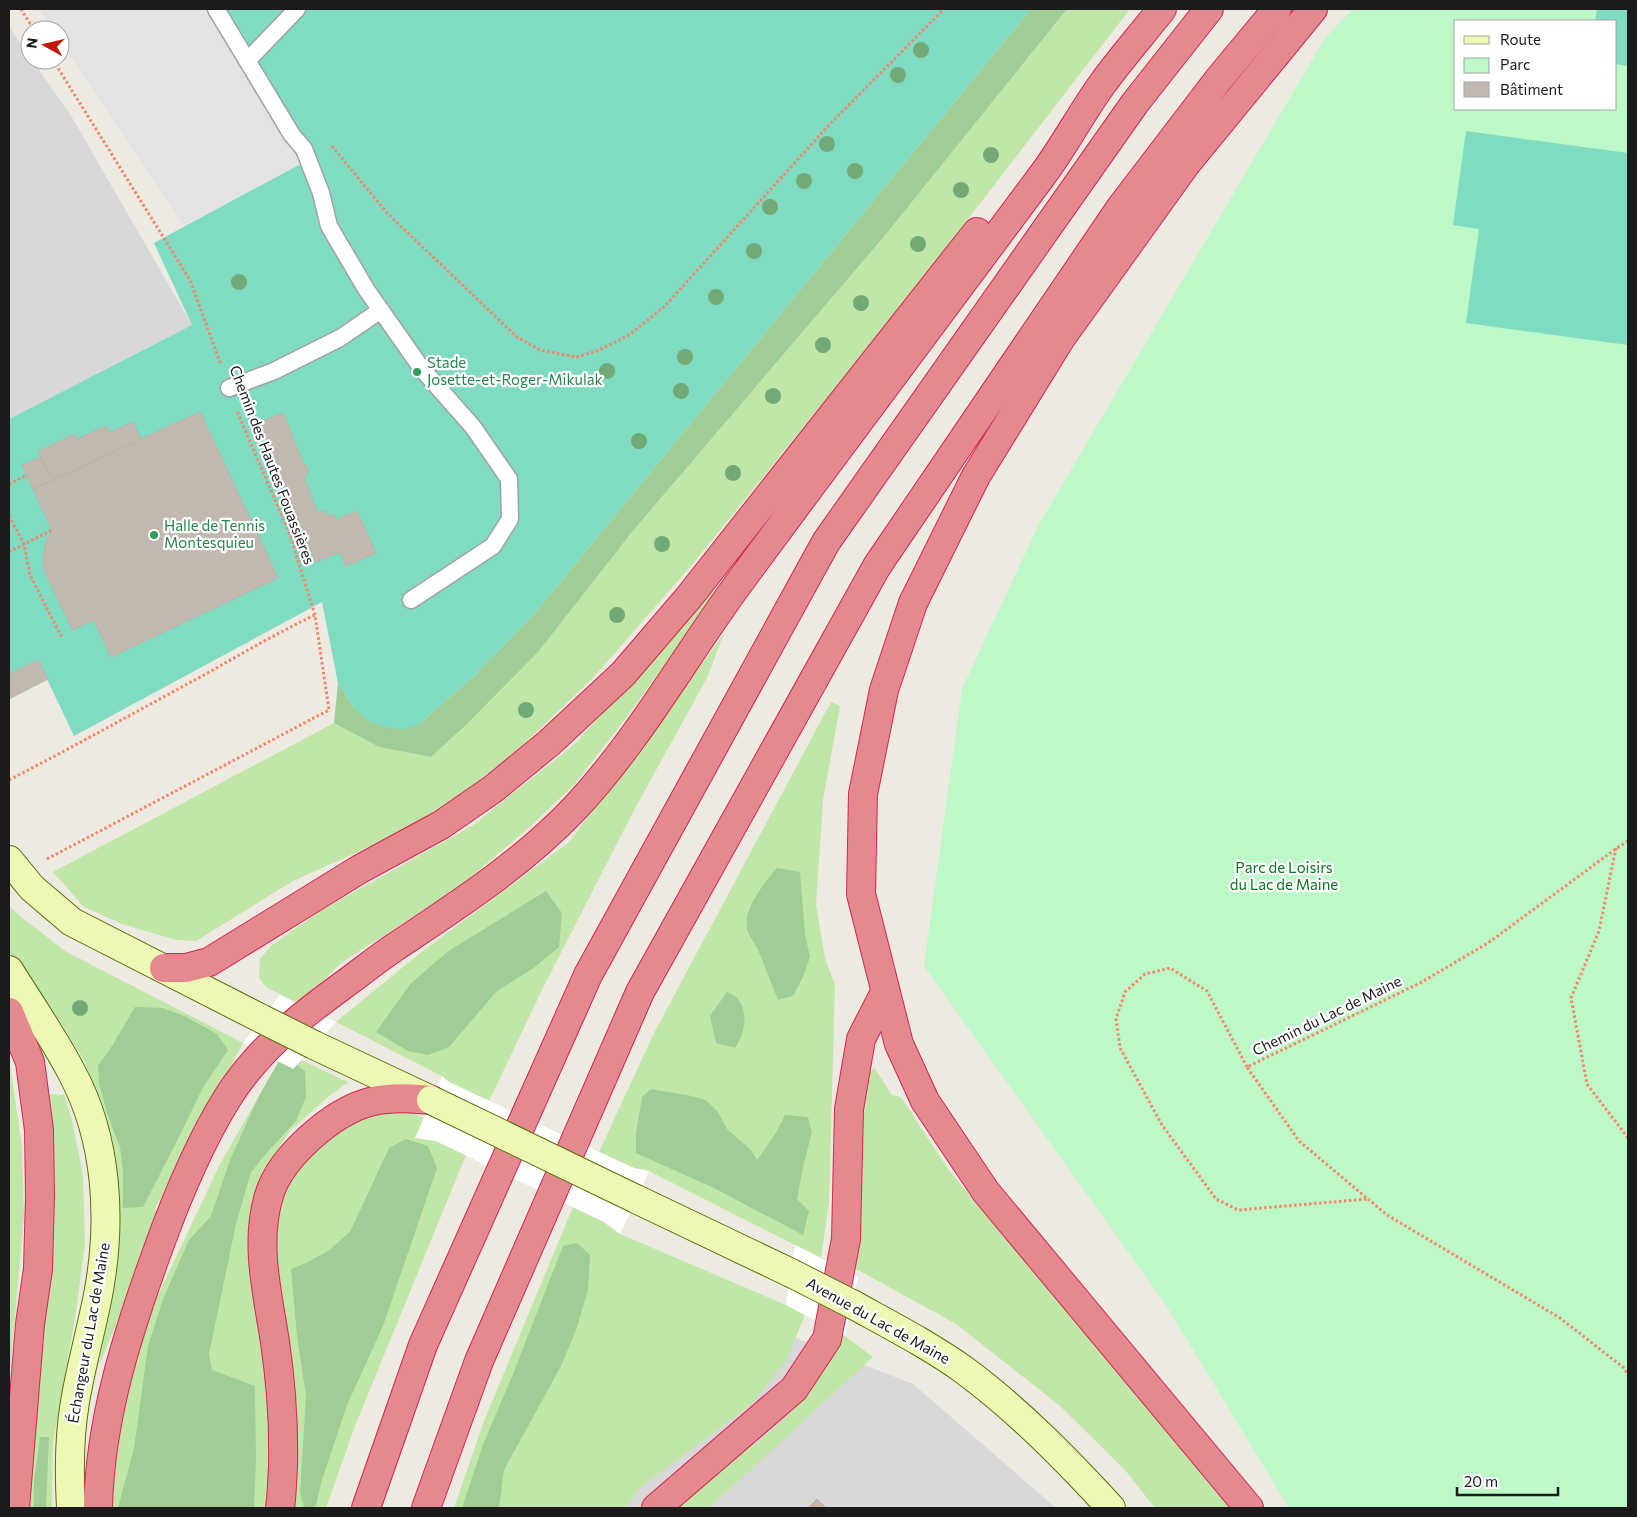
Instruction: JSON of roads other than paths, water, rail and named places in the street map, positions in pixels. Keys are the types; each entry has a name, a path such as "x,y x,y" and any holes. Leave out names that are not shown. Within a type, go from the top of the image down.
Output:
{"highway":[{"path":"164,968 186,968 209,962 360,870 441,825 493,789 549,743 623,674 689,597 932,291 1041,149 1102,84 1162,9"},
{"path":"366,1508 423,1345 588,975 826,542 1135,103 1209,9"},
{"path":"426,1508 479,1361 640,992 877,566 1121,206 1218,80 1277,9"},
{"path":"1249,1508 986,1192 925,1102 899,1044 861,894 863,794 884,690 913,603 976,476 1061,338 1186,164 1314,9"},
{"path":"98,1508 99,1466 103,1439 134,1316 174,1206 215,1119 239,1080 268,1045 310,1008 391,949 444,915 506,869 542,840 574,809 594,786 626,745 739,583 1054,160 1102,84"},
{"path":"656,1508 794,1389 827,1339 846,1239 849,1109 859,1048 861,1039 885,992"},
{"path":"9,1012 30,1062 39,1130 40,1187 38,1269 30,1324 15,1508"},
{"path":"280,1508 282,1498 283,1444 281,1400 278,1358 264,1273 262,1233 268,1198 278,1176 293,1153 335,1118 356,1106 375,1100 394,1098 432,1100"}],"street":[{"name":"Avenue du Lac de Maine","path":"14,867 45,899 72,922 314,1045 791,1273 915,1338 964,1370 1010,1408 1076,1469 1111,1508"},
{"name":"Échangeur du Lac de Maine","path":"9,970 73,1073 86,1104 96,1138 104,1192 106,1242 95,1311 75,1403 70,1465 71,1508"}],"lane":[{"path":"216,9 292,135 304,149 321,193 329,226 366,289 422,369 473,427 509,478 510,519 493,546 411,600"},
{"path":"247,61 297,9"},
{"path":"229,388 274,371 340,338 381,310"}],"place":[{"name":"Stade Josette-et-Roger-Mikulak","path":"417,372"},
{"name":"Halle de Tennis Montesquieu","path":"154,535"}],"park label":[{"name":"Parc de Loisirs du Lac de Maine","path":"1284,876"}]}
